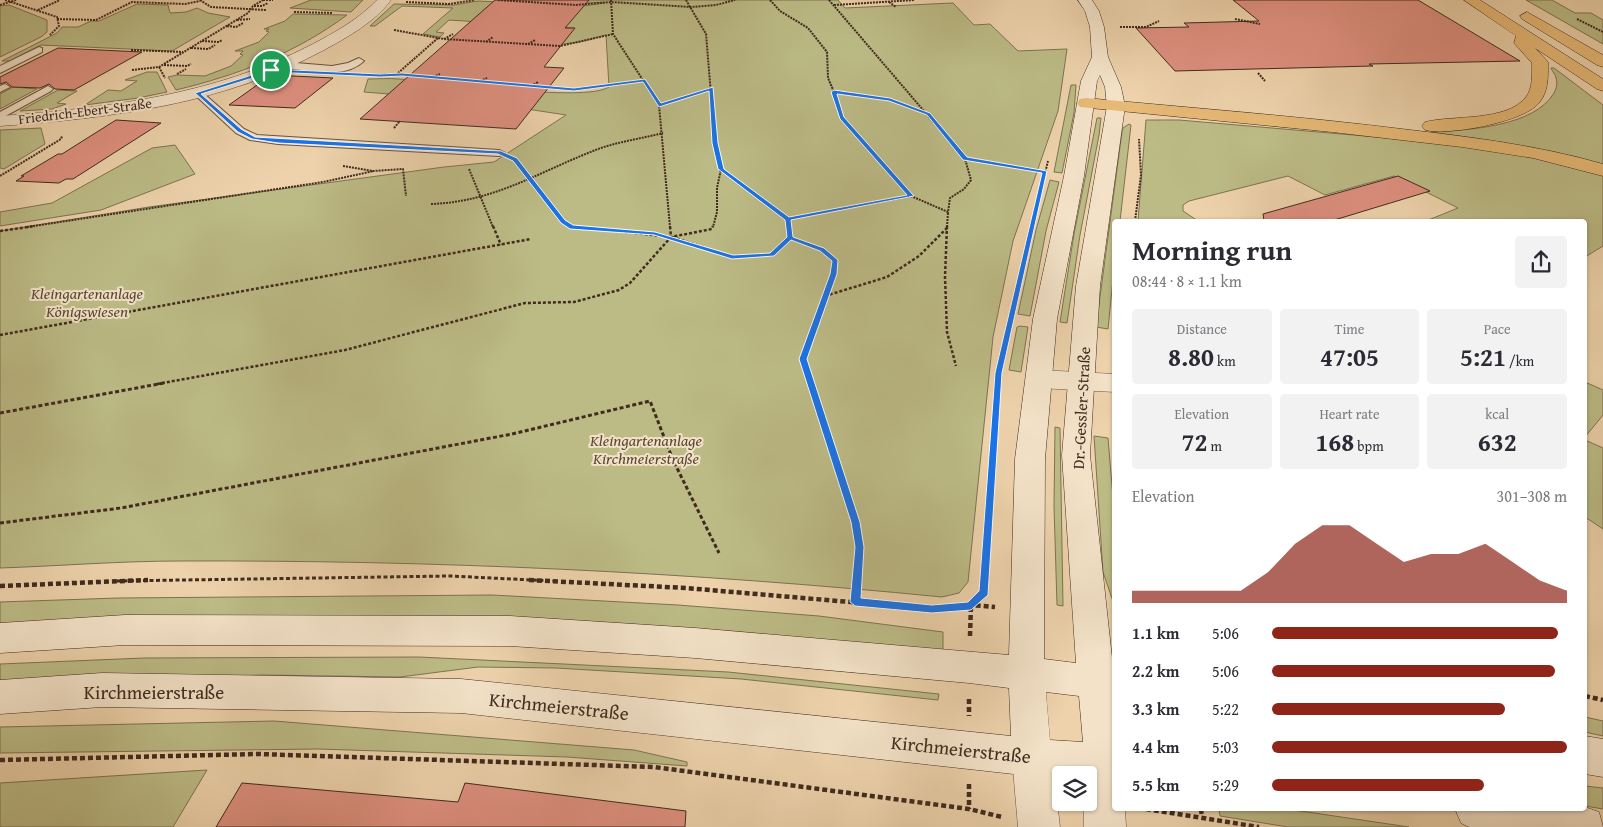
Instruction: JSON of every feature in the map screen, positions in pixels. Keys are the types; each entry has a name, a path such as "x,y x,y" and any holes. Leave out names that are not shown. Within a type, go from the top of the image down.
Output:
{"highway":[{"path":"1471,0 1603,86"},
{"path":"1514,9 1603,62"},
{"path":"1352,128 1463,124 1510,115 1533,101 1540,83 1540,62 1521,43 1524,34"},
{"path":"1086,103 1352,128 1503,147 1603,170"}],"main road":[{"name":"Dr.-Gessler-Straße","path":"1085,0 1092,11 1098,27 1100,57 1113,87 1116,106 1088,286 1076,455 1082,537 1106,682 1109,763 1105,827"},
{"name":"Friedrich-Ebert-Straße","path":"0,121 66,116 153,104 244,80 310,53 351,28 370,14 383,1"},
{"name":"Dr.-Gessler-Straße","path":"1039,827 1026,675 1030,459 1045,319 1074,176 1089,81 1100,57"},
{"path":"1039,379 1112,383"},
{"path":"0,638 125,630 510,631 695,642 969,667 1026,675 1106,682"},
{"name":"Kirchmeierstraße","path":"0,697 102,690 461,696 1032,757 1109,763"},
{"path":"1587,755 1603,758"},
{"path":"1487,811 1584,827"}],"lane":[{"path":"0,70 39,50"},
{"path":"284,65 338,68 359,61"},
{"path":"0,116 48,89"},
{"path":"198,93 240,130 254,138 499,153"}],"path":[{"path":"0,3 6,0 57,19 96,20 132,2 185,4 200,0 211,7 266,10"},
{"path":"0,3 16,0"},
{"path":"37,10 60,0"},
{"path":"132,70 158,68 237,20 263,0 273,0"},
{"path":"383,1 449,4 475,0"},
{"path":"498,0 564,4 611,1 690,8 716,5 735,0"},
{"path":"0,413 344,350 525,303 574,302 619,290 630,283 671,237 712,229 717,212 717,188 721,169 715,143 712,88 706,34 686,0"},
{"path":"770,0 780,11 808,28 827,52 828,78 842,118 911,196 948,212"},
{"path":"830,0 965,159 971,180 964,189 950,198 947,228 945,277 947,332 956,366"},
{"path":"834,5 913,0"},
{"path":"564,4 567,1"},
{"path":"611,1 613,34 645,80 659,105 671,237"},
{"path":"888,2 896,7"},
{"path":"253,6 262,6 268,3"},
{"path":"50,35 59,26 57,19"},
{"path":"237,20 250,19"},
{"path":"1235,20 1260,24"},
{"path":"1115,27 1146,27 1159,22"},
{"path":"226,26 236,27 243,23"},
{"path":"394,30 444,39 569,46 613,34"},
{"path":"444,39 453,34"},
{"path":"485,42 493,37"},
{"path":"397,74 439,38"},
{"path":"201,41 219,42 222,40"},
{"path":"528,44 535,40"},
{"path":"190,48 208,49 214,45"},
{"path":"131,50 183,52"},
{"path":"163,65 187,66 191,64"},
{"path":"179,73 186,69"},
{"path":"370,75 397,74 574,90 645,80"},
{"path":"433,77 440,74"},
{"path":"1258,74 1265,81"},
{"path":"480,81 487,78"},
{"path":"531,86 538,82"},
{"path":"659,105 712,88"},
{"path":"834,92 890,100 928,114"},
{"path":"1135,219 1141,175 1136,108"},
{"path":"0,176 61,139 66,116"},
{"path":"431,204 452,205 530,181 594,151 663,133"},
{"path":"347,145 334,160 337,164 355,169 374,171 412,169"},
{"path":"499,153 515,159 530,181 563,221 572,227 655,234 671,237 732,257 772,255 790,238"},
{"path":"0,760 258,754 654,767 969,809 971,606 984,592 998,373 1045,172 965,159"},
{"path":"467,166 502,245"},
{"path":"721,169 788,219 790,238"},
{"path":"403,170 406,196"},
{"path":"0,231 323,182 374,171"},
{"path":"788,219 911,196"},
{"path":"825,296 887,277 919,256 947,228"},
{"path":"790,238 822,250 835,260 833,274 803,359 856,522 860,547 855,602"},
{"path":"0,335 531,240"},
{"path":"0,523 121,508 512,434 650,401 673,460 719,553"},
{"path":"0,586 148,580 450,576 686,588 932,609 971,606 1028,608"},
{"path":"1587,696 1603,700"},
{"path":"1158,811 1258,827"},
{"path":"1201,811 1202,818"}],"green space":[{"path":"311,0 363,0 351,12 290,8"},
{"path":"838,0 845,8 953,3 974,25 990,24 1018,51 1067,49 1058,111 1013,241 993,337 968,582 959,593 942,597 657,574 466,565 276,561 158,561 0,568 0,231 149,207 444,167 494,162 566,115 468,100 364,92 368,79 395,79 542,92 571,93 594,91 609,87 606,35 580,42 555,45 574,28 449,20 436,32 444,33 440,37 423,34 453,8 402,6 375,26 370,26 394,4 454,5 478,1 583,6 605,3 577,4 569,1"},
{"path":"1526,0 1552,0 1575,13 1591,13 1603,20 1603,44"},
{"path":"137,4 168,5 170,13 186,12 197,8 208,13 230,17 172,51 41,45 10,61 2,61 57,33 62,27 78,27 91,21 99,21"},
{"path":"9,5 47,20 47,32 41,37 0,57 0,6"},
{"path":"293,14 347,15 307,41 244,70 176,90 168,77 177,75 205,76 231,66 243,55 240,54 243,51 235,51 259,42 269,32 266,31 269,29 264,29 285,21"},
{"path":"1551,68 1554,68 1603,105 1603,165 1500,142 1431,132 1480,128 1516,120 1531,113 1544,104 1555,91 1557,80"},
{"path":"147,72 157,72 167,92 85,105 108,90 121,91 137,81 125,80"},
{"path":"1071,85 1076,85 1074,113 1062,173 1054,172"},
{"path":"13,87 37,89 0,109 0,94"},
{"path":"58,90 77,91 57,103 66,104 52,109 20,111"},
{"path":"1097,118 1101,118 1099,135 1080,235 1067,323 1060,322 1074,234"},
{"path":"1146,120 1179,120 1446,143 1500,150 1603,174 1603,246 1587,256 1587,219 1431,219 1458,208 1394,176 1325,195 1288,176 1189,201 1183,205 1183,211 1195,219 1138,219"},
{"path":"1129,124 1131,125 1120,219 1112,219 1112,289 1108,329 1096,327 1123,128"},
{"path":"41,128 45,144 4,169 0,168 0,130"},
{"path":"175,145 195,174 101,210 0,226 0,212 52,203 152,148"},
{"path":"1050,180 1059,182 1046,231 1030,316 1018,314 1036,230"},
{"path":"1017,327 1028,327 1021,372 1009,370"},
{"path":"1587,383 1603,390 1603,415 1587,435"},
{"path":"1055,427 1060,428 1063,606 1057,605 1054,506"},
{"path":"1094,436 1108,438 1112,485 1112,598 1103,572"},
{"path":"1587,441 1603,448 1603,529 1587,518"},
{"path":"492,595 678,605 819,616 943,632 943,651 0,627 0,602 118,598"},
{"path":"419,657 728,672 939,694 938,700 741,679 556,668 478,667 400,677 263,675 106,678 0,683 0,664 144,658"},
{"path":"1587,717 1603,721 1603,736 1587,732"},
{"path":"274,721 634,750 687,762 687,766 567,757 318,749 0,753 0,727"},
{"path":"207,770 173,827 0,827 0,783"},
{"path":"1587,786 1603,788 1603,809 1587,806"},
{"path":"1219,811 1301,811 1409,827 1288,827 1220,816"}],"building":[{"path":"495,0 589,0 565,28 575,28 544,67 564,68 516,129 360,119"},
{"path":"1233,0 1418,0 1520,61 1175,71 1136,28 1189,27 1184,23 1259,21"},
{"path":"58,48 142,52 74,90 55,89 49,84 40,88 12,87 6,82 0,84 0,77"},
{"path":"273,75 333,78 295,108 229,105"},
{"path":"116,120 161,123 73,179 66,179 59,183 16,181 24,176 21,176 58,154 62,154"},
{"path":"1398,176 1430,191 1338,219 1264,219 1263,214"},
{"path":"242,783 458,802 465,783 686,811 685,827 216,827"}],"route":[{"path":"271,70 198,93 240,130 254,138 278,141 499,153 515,159 530,181 563,221 572,227 671,237 732,257 772,255 790,238 788,219 911,196 842,118 834,92 890,100 928,114 965,159 1045,172 998,373 984,592 971,606 932,609 855,602 860,547 856,522 803,359 833,274 835,260 822,250 790,238 788,219 721,169 715,143 712,88 659,105 645,80 574,90 402,74 380,75 271,70"}],"park label":[{"name":"Kleingartenanlage Königswiesen","path":"87,302"},
{"name":"Kleingartenanlage Kirchmeierstraße","path":"646,449"}]}
